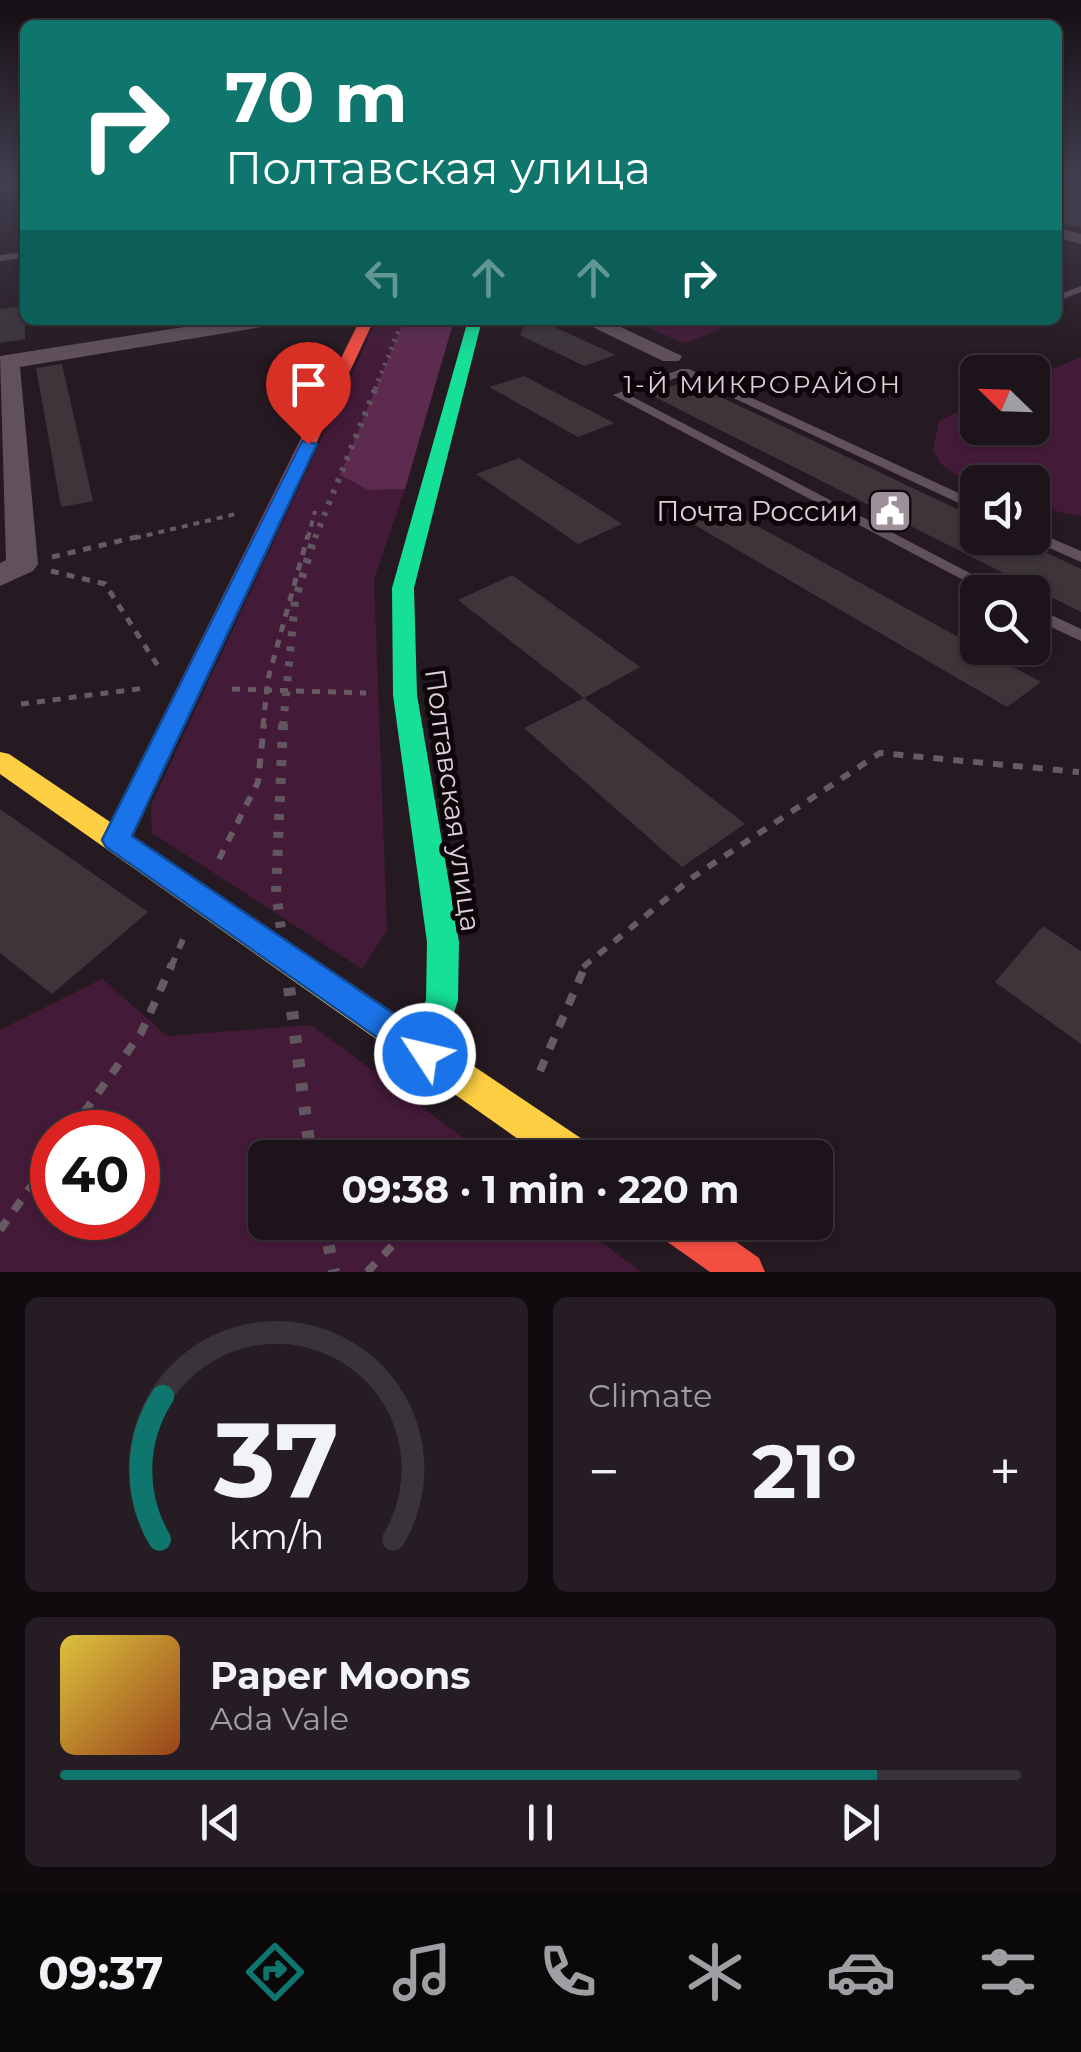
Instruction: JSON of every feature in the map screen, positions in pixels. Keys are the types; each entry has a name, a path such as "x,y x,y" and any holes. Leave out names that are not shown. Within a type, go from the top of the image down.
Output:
{"street":[{"path":"11,570 4,362 237,325"},
{"path":"116,840 181,687 278,506 365,325"},
{"name":"Полтавская улица","path":"425,1054 442,1000 443,942 405,695 402,588 474,325"},
{"path":"598,325 678,363"},
{"path":"0,762 552,1140"},
{"path":"699,1240 745,1272"}],"lane":[{"path":"960,501 883,469 678,363 619,395 965,575"},
{"path":"814,497 835,488"},
{"path":"1050,542 1081,557"},
{"path":"1050,620 1081,636"}],"path":[{"path":"86,1110 142,1033 200,899 258,782 268,688 301,550 318,503"},
{"path":"11,570 278,506"},
{"path":"11,570 105,584 181,687"},
{"path":"21,704 181,687 405,695"},
{"path":"518,1116 580,969 693,877 880,753 1079,772"},
{"path":"0,1230 30,1188"},
{"path":"367,1272 398,1240"}],"shaded area":[{"path":"375,325 402,325 340,475 368,490 405,489 374,579 387,930 362,969 152,833 151,805"},
{"path":"402,325 453,325 405,489 368,490 340,475"},
{"path":"640,325 731,325 685,343"},
{"path":"1081,357 1081,516 1050,510 1050,465 960,465 960,477 941,464 933,450 939,421 960,411 960,445 1050,445 1050,371"},
{"path":"102,979 167,1036 311,1025 466,1140 248,1140 248,1240 598,1240 641,1272 0,1272 0,1030"}],"building":[{"path":"20,307 25,339 0,343 0,309"},
{"path":"525,325 550,325 616,355 584,366 520,335"},
{"path":"62,364 93,501 61,507 36,368"},
{"path":"524,376 614,423 578,437 489,387"},
{"path":"687,381 960,510 960,551 649,394"},
{"path":"519,458 622,524 578,544 476,474"},
{"path":"714,502 960,637 960,665 1010,665 1041,682 1007,707 681,517"},
{"path":"1050,554 1081,569 1081,612 1050,596 1050,575 1008,575 968,555"},
{"path":"512,575 640,667 584,698 458,600"},
{"path":"584,698 745,824 682,867 524,728"},
{"path":"0,809 148,912 52,994 0,953"},
{"path":"1043,926 1081,951 1081,1044 995,982"}],"railway":[{"path":"375,389 401,325"},
{"path":"315,538 376,387"},
{"path":"283,726 295,601 315,535"},
{"path":"283,724 276,892 286,967"},
{"path":"286,964 309,1140"},
{"path":"328,1240 334,1272"}],"traffic: fast":[{"path":"425,1055 442,1000 443,942 405,695 403,588 474,325"}],"traffic: slow":[{"path":"0,761 552,1140"}],"traffic: jam":[{"path":"116,839 365,325"},
{"path":"699,1240 745,1272"}],"place":[{"name":"Почта России","path":"890,511"}],"district":[{"name":"1-Й МИКРОРАЙОН","path":"763,384"}],"route":[{"path":"308,444 116,840 425,1054"}]}
